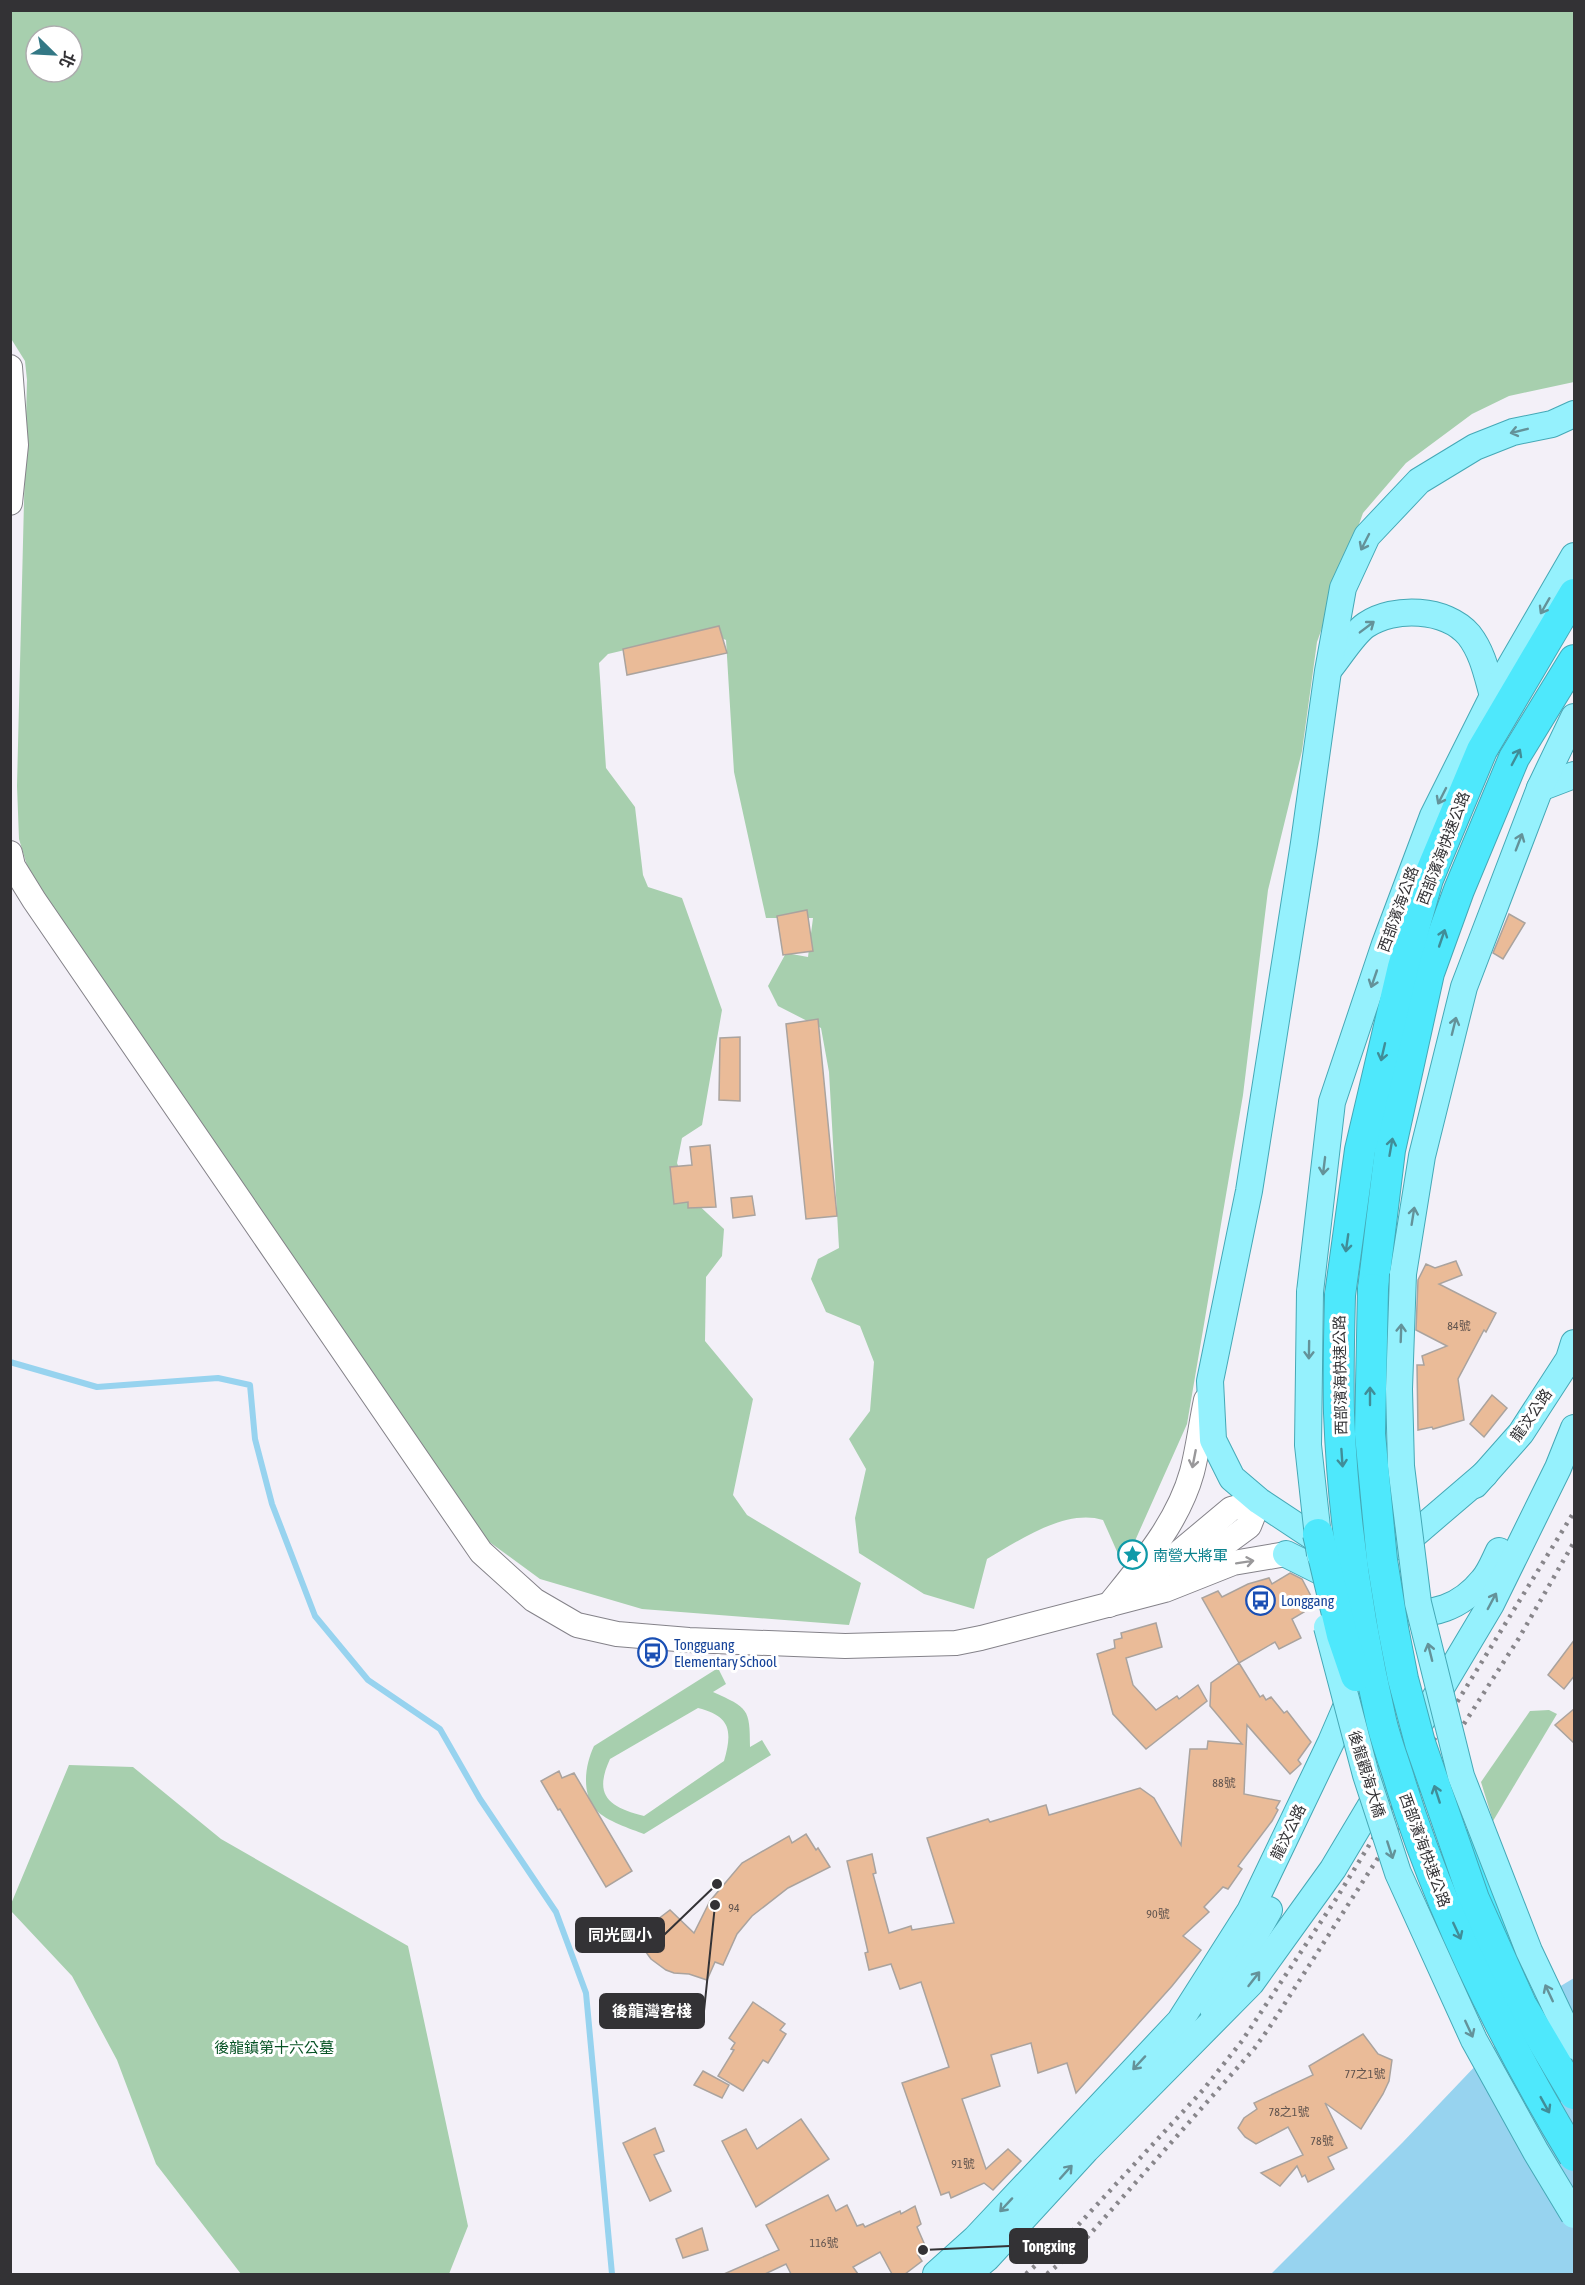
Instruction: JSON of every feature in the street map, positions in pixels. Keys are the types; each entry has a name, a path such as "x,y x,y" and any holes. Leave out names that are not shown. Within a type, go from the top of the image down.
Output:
{"highway":[{"name":"西部濱海快速公路","path":"1575,594 1482,750 1428,879 1403,967 1360,1150 1340,1295 1339,1412 1350,1545 1361,1624 1382,1722 1413,1823 1436,1887 1500,2023 1575,2156"},
{"name":"西部濱海快速公路","path":"1572,2089 1521,2004 1474,1899 1420,1743 1392,1628 1382,1560 1370,1434 1373,1289 1390,1150 1429,973 1459,890 1514,758 1575,660"},
{"path":"1318,1534 1342,1635 1379,1744 1413,1823"},
{"path":"1461,1776 1475,1839 1513,1959 1572,2089"}],"main road":[{"path":"10,367 16,445 10,503"},
{"path":"1109,1605 1155,1546 1177,1509 1192,1473 1249,1191 1304,843 1328,671 1343,588 1367,536 1419,480 1465,452 1513,432 1552,424 1575,414"},
{"name":"西部濱海公路","path":"1310,1292 1332,1102 1385,944 1432,816 1493,696 1575,556"},
{"path":"1328,671 1365,626 1390,615 1418,611 1449,621 1468,634 1483,659 1493,696"},
{"path":"1575,717 1540,788 1464,987 1422,1156 1403,1274 1399,1389 1401,1466 1418,1603 1461,1776 1529,1951 1575,2046"},
{"path":"1540,788 1575,775"},
{"path":"10,853 13,866 41,910 481,1552 534,1600 577,1625 617,1634 689,1640 845,1646 956,1643 1165,1590 1233,1563 1286,1554 1390,1606 1414,1614 1439,1610 1460,1602 1484,1580 1514,1524 1558,1468"},
{"name":"後龍觀海大橋","path":"1310,1292 1308,1445 1326,1624 1366,1775 1398,1874 1474,2040 1536,2152 1575,2215"},
{"name":"龍汶公路","path":"936,2274 975,2239 1180,2021 1250,1911 1331,1742 1390,1606 1428,1543 1521,1433 1569,1359 1575,1343"},
{"path":"1210,1381 1213,1440 1232,1478 1259,1501 1345,1558 1390,1606"},
{"path":"968,2274 987,2258 1086,2150 1251,1983 1333,1869 1491,1604 1558,1468 1575,1428"},
{"path":"1345,1558 1402,1545 1485,1473"},
{"path":"1109,1605 1164,1565 1231,1509 1259,1501"},
{"path":"1259,1501 1286,1554 1350,1595 1363,1615 1362,1645 1331,1742"},
{"path":"1198,2035 1268,1912 1377,1660 1390,1606"}],"green space":[{"path":"10,11 1574,11 1574,382 1509,396 1472,414 1406,463 1363,513 1317,642 1302,751 1268,890 1243,1095 1187,1424 1130,1552 1119,1556 1103,1520 1089,1517 1058,1522 987,1559 974,1609 924,1594 859,1553 855,1518 866,1469 849,1439 870,1411 874,1362 860,1326 826,1312 811,1279 818,1259 839,1248 829,1072 821,1028 778,1006 768,986 786,953 808,957 813,918 766,918 734,772 726,640 705,631 608,654 599,663 606,768 635,807 643,875 648,887 682,898 722,1010 702,1125 682,1138 677,1163 691,1198 724,1229 722,1256 706,1277 705,1341 753,1399 733,1495 747,1515 861,1583 849,1625 642,1609 540,1579 488,1541 34,889 19,839 17,786 27,380 25,361 10,337"},
{"path":"718,1668 726,1684 713,1692 734,1702 745,1711 749,1724 750,1747 762,1740 771,1755 644,1834 606,1818 591,1803 586,1779 588,1762 594,1746","holes":["698,1708 709,1711 723,1720 726,1726 728,1741 724,1761 644,1816 613,1804 607,1798 603,1782 610,1759"]},
{"path":"1549,1710 1557,1714 1493,1821 1481,1782 1530,1711"},
{"name":"後龍鎮第十六公墓","path":"69,1765 133,1767 221,1839 408,1946 468,2226 449,2274 241,2274 156,2164 117,2060 72,1976 11,1911 11,1904"}],"water":[{"path":"1574,1978 1574,2274 1271,2274 1403,2142 1539,1999"}],"building":[{"path":"719,626 727,653 627,675 623,649"},
{"path":"807,910 813,951 783,955 777,916"},
{"path":"1509,914 1525,923 1503,959 1493,953"},
{"path":"818,1019 837,1216 806,1219 786,1024"},
{"path":"740,1037 740,1101 719,1100 720,1038"},
{"path":"710,1145 716,1207 688,1208 688,1202 674,1204 670,1167 692,1165 690,1147"},
{"path":"752,1196 755,1215 733,1218 731,1198"},
{"path":"1456,1261 1462,1275 1439,1284 1496,1313 1486,1332 1484,1330 1458,1379 1464,1420 1433,1429 1432,1427 1418,1430 1417,1365 1424,1365 1422,1356 1447,1346 1416,1330 1418,1280 1426,1264 1435,1268"},
{"path":"1492,1395 1507,1408 1484,1437 1470,1424"},
{"path":"1290,1573 1302,1579 1312,1598 1300,1605 1304,1612 1292,1619 1301,1638 1279,1649 1275,1642 1239,1663 1202,1598 1218,1591 1222,1597 1248,1584 1269,1578 1272,1584"},
{"path":"1156,1623 1162,1647 1126,1658 1133,1685 1156,1710 1177,1696 1179,1699 1198,1685 1207,1701 1146,1749 1113,1714 1097,1654 1115,1648 1114,1640 1122,1638 1121,1633"},
{"path":"1575,1639 1575,1675 1564,1689 1548,1675"},
{"path":"1239,1663 1260,1697 1263,1695 1266,1700 1271,1697 1284,1713 1287,1711 1311,1742 1298,1760 1301,1764 1290,1774 1247,1725 1244,1794 1280,1801 1272,1821 1238,1866 1242,1869 1228,1889 1223,1887 1204,1907 1209,1912 1183,1936 1201,1950 1172,1986 1076,2093 1067,2063 1038,2073 1031,2043 991,2055 1000,2086 962,2099 986,2169 1008,2149 1021,2161 993,2190 984,2183 951,2198 949,2192 941,2195 902,2083 949,2067 921,1982 900,1989 891,1964 869,1970 865,1953 868,1952 847,1861 872,1854 876,1873 873,1874 889,1933 911,1926 912,1930 954,1923 927,1838 988,1819 990,1822 1046,1805 1049,1815 1140,1788 1154,1798 1181,1845 1190,1749 1207,1749 1208,1741 1242,1744 1210,1706 1211,1683"},
{"path":"1575,1708 1575,1744 1555,1725"},
{"path":"559,1771 562,1778 574,1773 632,1871 606,1887 541,1781"},
{"path":"806,1834 830,1867 788,1888 752,1916 737,1934 723,1965 715,1962 707,1980 666,1970 651,1959 636,1936 670,1910 694,1933 710,1901 742,1863 789,1836 792,1843"},
{"path":"753,2002 785,2024 780,2030 786,2034 768,2063 763,2060 743,2091 718,2076 734,2050 731,2049 735,2043 729,2038"},
{"path":"1363,2034 1378,2054 1392,2060 1389,2081 1383,2094 1361,2129 1325,2103 1347,2148 1328,2157 1334,2169 1308,2182 1305,2175 1302,2177 1297,2166 1280,2186 1261,2173 1303,2155 1288,2127 1256,2144 1245,2137 1238,2128 1244,2118 1257,2109 1254,2103 1313,2075 1309,2066"},
{"path":"703,2071 729,2085 722,2098 694,2085"},
{"path":"801,2119 829,2159 756,2207 722,2141 746,2129 757,2149"},
{"path":"655,2128 664,2151 654,2155 671,2191 650,2201 623,2143"},
{"path":"828,2195 836,2211 847,2205 857,2226 863,2224 865,2227 900,2211 901,2214 915,2206 921,2224 917,2227 927,2250 918,2255 922,2261 905,2274 892,2274 880,2252 853,2267 858,2274 791,2274 786,2264 765,2274 724,2274 779,2250 766,2225"},
{"path":"702,2228 708,2250 683,2258 676,2239"}],"waterway":[{"path":"10,1362 97,1387 218,1378 250,1385 255,1439 272,1504 315,1616 368,1680 440,1729 480,1799 556,1912 586,1993 612,2274"}],"railway":[{"path":"1026,2274 1068,2236 1203,2090 1242,2041 1336,1899 1574,1512"},
{"path":"1047,2274 1076,2250 1254,2049 1519,1638 1574,1542"}],"place":[{"name":"南營大將軍","path":"1132,1555"},
{"name":"Longgang","path":"1260,1600"},
{"name":"Tongguang Elementary School","path":"653,1653"},
{"name":"同光國小","path":"717,1884"},
{"name":"後龍灣客棧","path":"715,1905"},
{"name":"Tongxing","path":"923,2250"}]}
